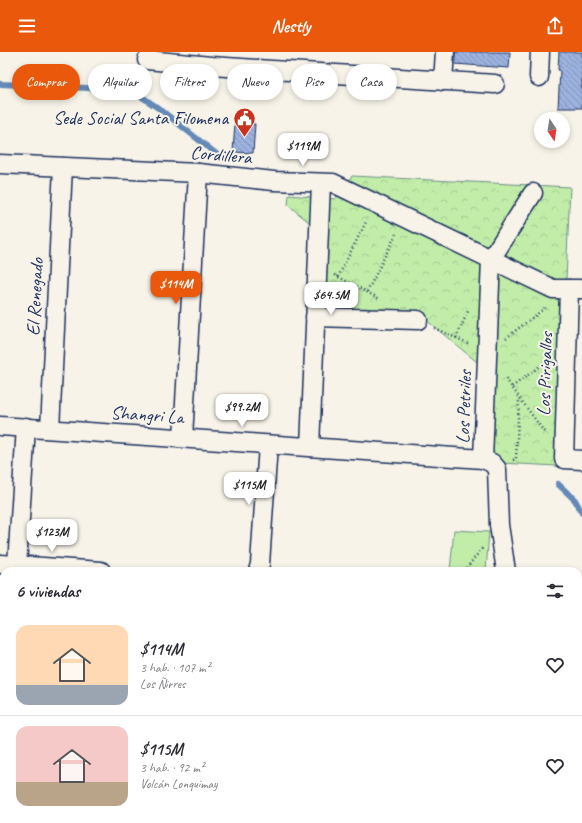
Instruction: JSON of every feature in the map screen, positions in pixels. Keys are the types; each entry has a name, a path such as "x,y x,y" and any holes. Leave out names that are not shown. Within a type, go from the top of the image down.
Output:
{"street":[{"path":"443,81 445,52"},
{"path":"539,77 540,52"},
{"path":"146,60 212,59 443,81 495,84"},
{"name":"Cordillera","path":"0,164 198,173 274,181 333,183 553,289 575,289"},
{"name":"El Renegado","path":"50,429 62,167"},
{"path":"183,438 198,173"},
{"path":"310,447 321,183"},
{"path":"491,259 532,192"},
{"name":"Los Petriles","path":"491,259 487,354 490,464 505,567"},
{"name":"Los Pirigallos","path":"564,459 567,346 575,289"},
{"path":"316,317 418,320"},
{"name":"Shangri La","path":"0,426 310,447 490,464"},
{"path":"26,427 8,566 27,567"},
{"path":"259,567 268,444"},
{"path":"564,459 582,460"}],"path":[{"path":"338,277 376,204"},
{"path":"367,292 405,218"},
{"path":"564,459 487,354 575,289"},
{"path":"512,387 567,346"},
{"path":"490,464 516,459 519,398"}],"green space":[{"path":"352,176 570,187 558,466 500,463 490,451 494,376 420,315 322,309 326,236 288,205 289,195 335,199"},
{"path":"454,530 489,532 486,567 450,567"}],"building":[{"path":"455,52 510,52 509,68 455,64"},
{"path":"559,52 582,52 582,108 558,108 560,70 558,70"},
{"name":"Sede Social Santa Filomena","path":"235,123 255,124 253,153 233,152"}],"waterway":[{"path":"0,84 132,90 161,110 219,156"},
{"path":"558,484 575,500 582,513"}],"place":[{"name":"Sede Social Santa Filomena","path":"244,138"}]}
